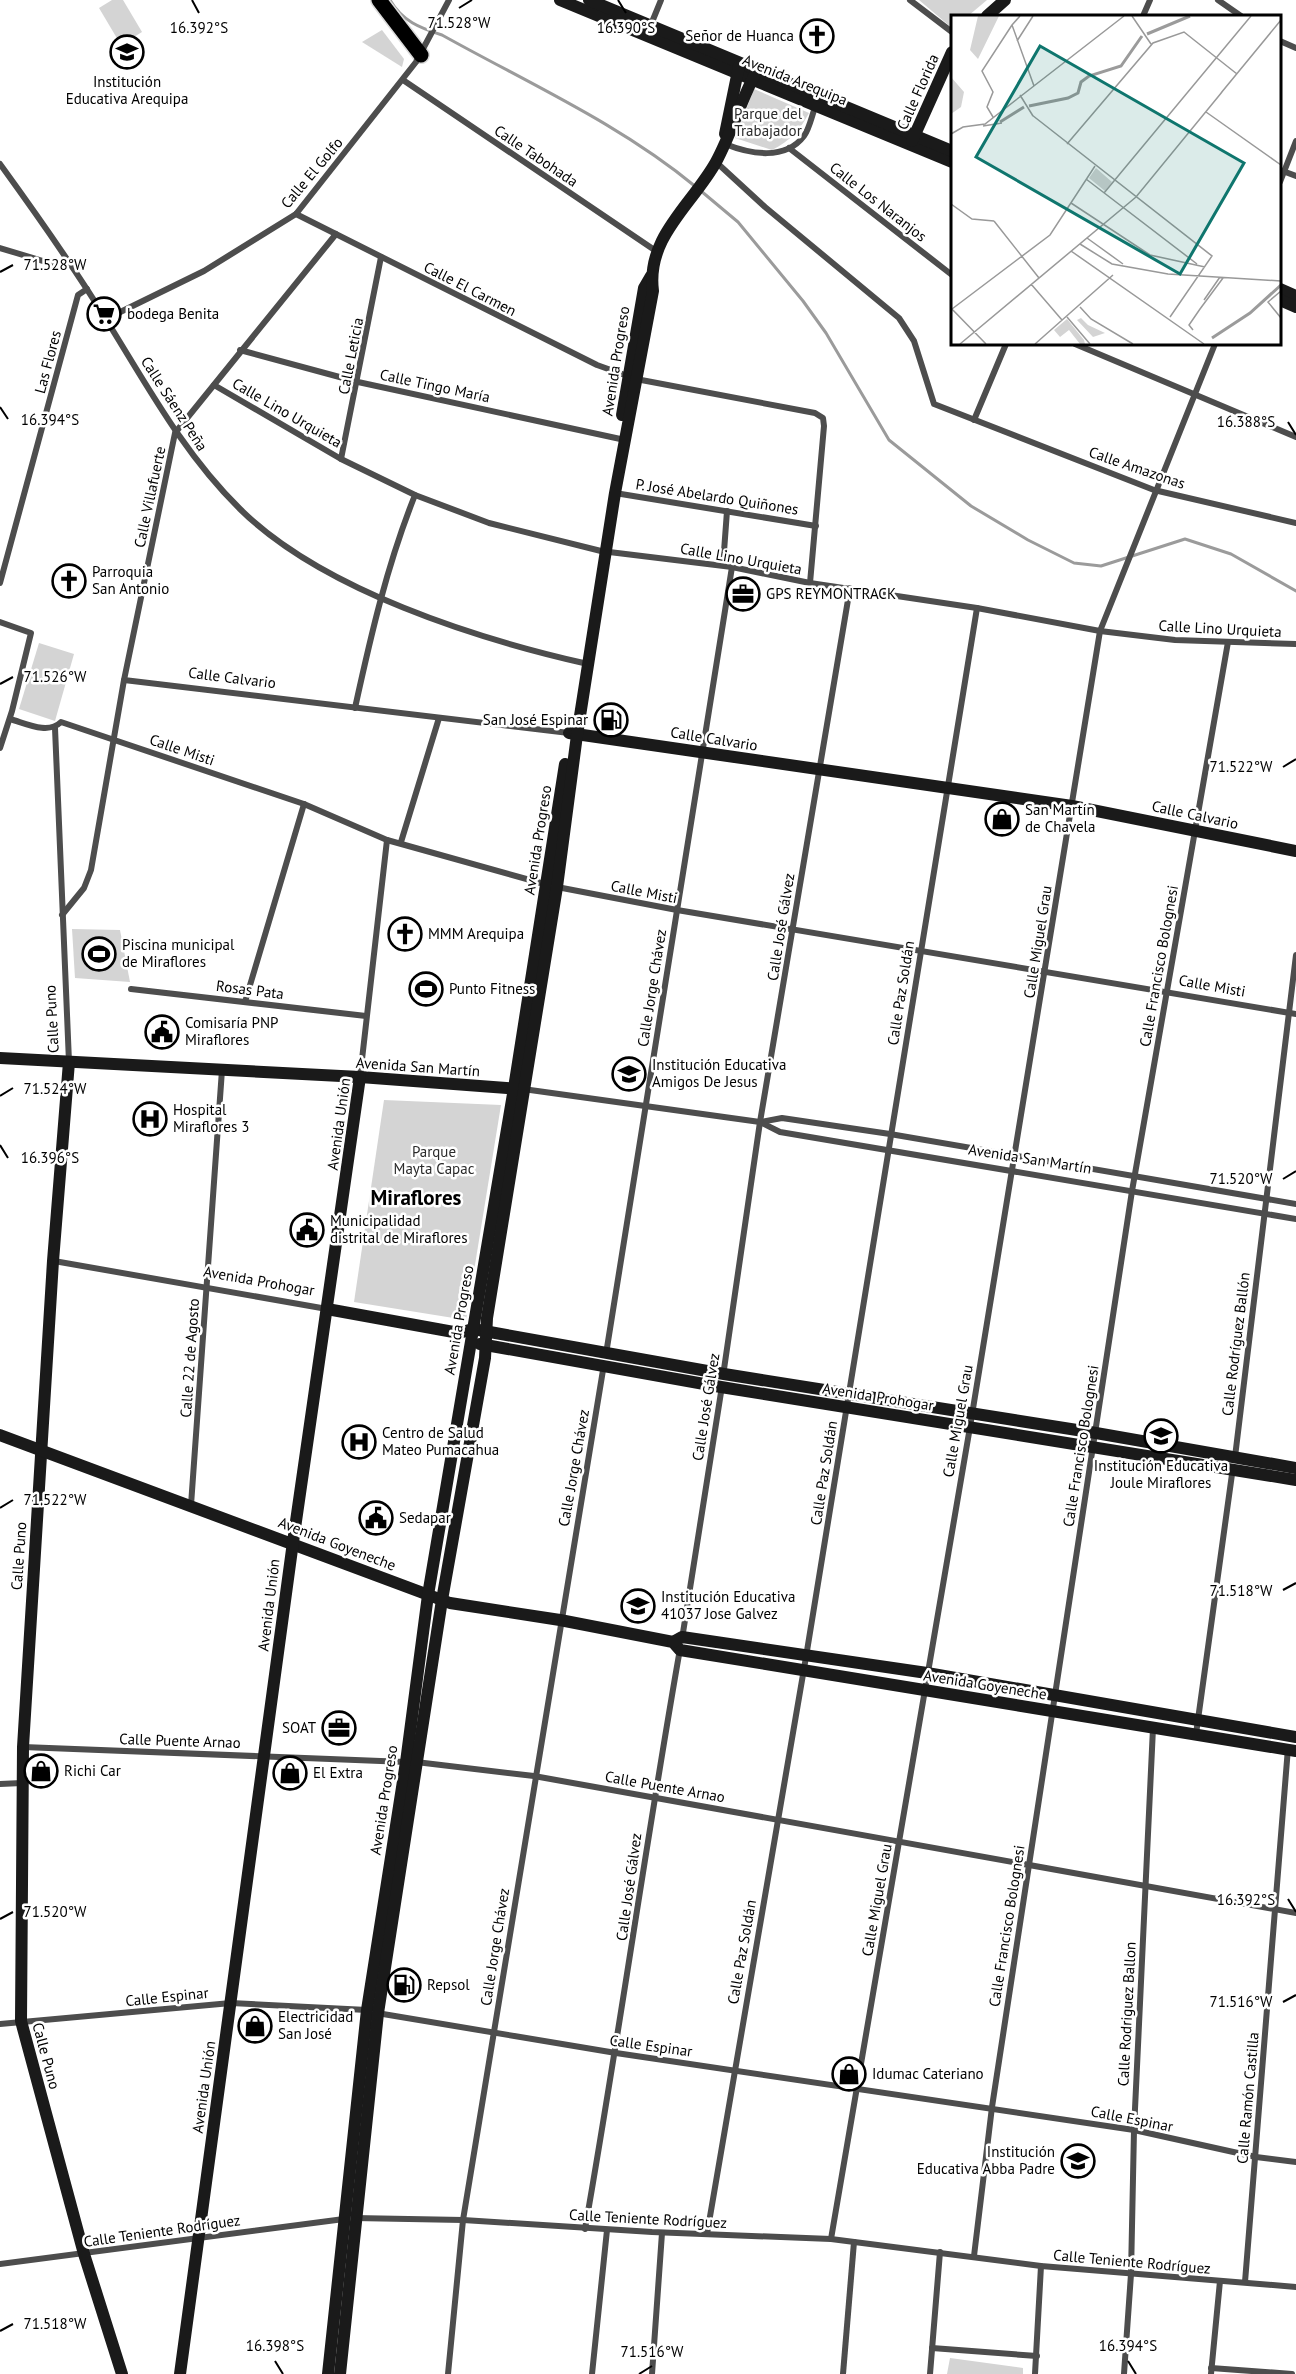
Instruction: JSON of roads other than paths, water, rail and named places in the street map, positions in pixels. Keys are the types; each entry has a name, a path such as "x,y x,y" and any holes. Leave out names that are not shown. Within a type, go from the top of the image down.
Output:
{"main road":[{"path":"379,0 421,55"},
{"name":"Avenida Arequipa","path":"560,0 648,31 817,100 913,140 951,161"},
{"name":"Avenida Arequipa","path":"589,0 648,31"},
{"path":"988,15 1005,0"},
{"name":"Calle Florida","path":"913,140 951,54"},
{"name":"Avenida Progreso","path":"725,144 738,68"},
{"name":"Avenida Progreso","path":"604,552 623,440 644,288 651,276 656,251 714,164 725,144 754,75"},
{"name":"Avenida Arequipa","path":"913,140 951,151"},
{"path":"1281,289 1296,296"},
{"path":"1281,300 1296,307"},
{"name":"Avenida Progreso","path":"412,1762 428,1595 473,1329 518,1089 552,886 573,734 587,664 623,440"},
{"name":"Calle Calvario","path":"573,734 631,740 701,754 1072,806 1296,851"},
{"name":"Avenida San Martín","path":"0,1058 360,1077 518,1089"},
{"name":"Calle Puno","path":"69,1062 53,1261 23,1747 21,2021 84,2254 122,2374"},
{"name":"Avenida Unión","path":"180,2374 292,1542 360,1077"},
{"name":"Avenida Progreso","path":"340,2374 351,2218 372,2012 412,1762 486,1345 518,1089"},
{"name":"Avenida Prohogar","path":"327,1309 459,1333 473,1329 724,1374 849,1392 1096,1433 1234,1462 1296,1480"},
{"name":"Avenida Prohogar","path":"459,1333 471,1343 721,1387 1094,1446 1296,1468"},
{"name":"Avenida Goyeneche","path":"0,1435 292,1542 442,1600 678,1643 805,1663 924,1690 1292,1750"},
{"name":"Avenida Goyeneche","path":"805,1663 927,1673 1053,1697 1293,1736"},
{"name":"Avenida Progreso","path":"328,2374 351,2218"}],"street":[{"name":"Calle El Golfo","path":"106,319 204,271 296,214 421,55 449,0"},
{"path":"648,31 661,0"},
{"path":"910,0 951,31"},
{"path":"1143,15 1150,0"},
{"path":"1218,0 1240,15"},
{"path":"1281,41 1296,48"},
{"name":"Calle Tabohada","path":"403,80 656,251"},
{"path":"725,144 765,155 789,148 804,135 817,100"},
{"path":"1296,141 1282,171 1296,176"},
{"name":"Calle Los Naranjos","path":"789,148 951,274"},
{"name":"Calle Sáenz Peña","path":"0,164 87,289 176,433 204,471 226,495 278,542 319,569 380,597 481,634 587,664"},
{"name":"Calle Amazonas","path":"714,164 899,318 914,341 934,404 1154,490 1296,523"},
{"name":"Calle El Carmen","path":"296,214 558,346 631,377 815,413 823,418 824,426 816,526"},
{"name":"Calle Villafuerte","path":"62,915 84,888 92,870 124,680 176,433 240,350 336,234"},
{"path":"0,248 56,265 67,260"},
{"name":"Calle Leticia","path":"341,459 381,257"},
{"name":"Las Flores","path":"0,584 78,295 87,289"},
{"path":"974,420 1006,345"},
{"path":"1077,345 1296,437"},
{"name":"Calle Miguel Grau","path":"831,2239 970,1427 1100,631 1154,490 1215,345"},
{"name":"Calle Tingo María","path":"240,350 358,382 623,440"},
{"name":"Calle Lino Urquieta","path":"214,385 341,459 415,495 489,523 604,552 723,565 810,583 977,608 1100,631 1175,640 1296,644"},
{"name":"P. José Abelardo Quiñones","path":"615,492 816,526"},
{"path":"355,708 380,597 395,544 415,495"},
{"path":"723,565 727,511"},
{"path":"810,583 816,526"},
{"name":"Calle Jorge Chávez","path":"448,2374 463,2220 534,1776 606,1353 732,567"},
{"name":"Calle José Gálvez","path":"585,2229 616,2053 678,1643 724,1374 760,1122 850,588"},
{"name":"Calle Paz Soldán","path":"707,2234 805,1663 977,608"},
{"path":"0,622 31,633 10,718 0,748"},
{"name":"Calle Francisco Bolognesi","path":"974,2256 992,2107 1131,1191 1228,642"},
{"name":"Calle Calvario","path":"124,680 573,734"},
{"name":"Calle Misti","path":"10,718 46,729 55,728 61,722 304,804 387,840 401,842 552,886 677,910 1168,990 1296,1014"},
{"path":"401,842 439,718"},
{"name":"Calle Puno","path":"55,728 69,1062"},
{"path":"245,1002 304,804"},
{"name":"Avenida Unión","path":"360,1077 387,840"},
{"name":"Calle Rodríguez Ballón","path":"1196,1734 1234,1462 1287,1012 1296,955"},
{"name":"Rosas Pata","path":"131,989 366,1016"},
{"name":"Calle 22 de Agosto","path":"191,1505 222,1070"},
{"name":"Avenida San Martín","path":"518,1089 645,1104 760,1122 780,1132 1296,1219"},
{"name":"Avenida San Martín","path":"760,1122 782,1118 890,1134 1296,1204"},
{"name":"Avenida Prohogar","path":"53,1261 327,1309"},
{"name":"Calle Rodriguez Ballon","path":"1124,2374 1131,2274 1134,2130 1154,1728"},
{"name":"Calle Ramón Castilla","path":"1245,2282 1293,1736"},
{"name":"Calle Puente Arnao","path":"23,1747 412,1762 534,1776 777,1818 1028,1867 1296,1913"},
{"path":"0,1784 22,1783"},
{"name":"Calle Espinar","path":"0,2024 231,2003 372,2012 616,2053 857,2090 992,2107 1134,2130 1256,2157 1296,2162"},
{"name":"Calle Teniente Rodríguez","path":"0,2265 351,2218 463,2220 662,2233 831,2239 1041,2266 1296,2287"},
{"path":"592,2374 607,2230"},
{"path":"652,2374 662,2233"},
{"path":"843,2374 854,2242"},
{"path":"930,2374 940,2252"},
{"path":"1035,2374 1041,2266"},
{"path":"1220,2281 1211,2371 1292,2374"},
{"path":"932,2348 1037,2356"}],"waterway":[{"path":"390,0 412,23 442,35 573,105 636,143 696,187"},
{"path":"701,191 738,222 803,301 826,333 889,440 971,506 1028,540 1074,563 1101,566 1185,539 1231,554 1296,591"}],"place":[{"name":"Señor de Huanca","path":"817,36"},
{"name":"Institución Educativa Arequipa","path":"127,52"},
{"name":"bodega Benita","path":"104,314"},
{"name":"Parroquia San Antonio","path":"69,581"},
{"name":"GPS REYMONTRACK","path":"743,594"},
{"name":"San José Espinar","path":"611,720"},
{"name":"San Martín de Chavela","path":"1002,819"},
{"name":"MMM Arequipa","path":"405,934"},
{"name":"Piscina municipal de Miraflores","path":"99,954"},
{"name":"Punto Fitness","path":"426,989"},
{"name":"Comisaría PNP Miraflores","path":"162,1032"},
{"name":"Institución Educativa Amigos De Jesus","path":"629,1074"},
{"name":"Hospital Miraflores 3","path":"150,1119"},
{"name":"Municipalidad distrital de Miraflores","path":"307,1230"},
{"name":"Institución Educativa Joule Miraflores","path":"1161,1436"},
{"name":"Centro de Salud Mateo Pumacahua","path":"359,1442"},
{"name":"Sedapar","path":"376,1518"},
{"name":"Institución Educativa 41037 Jose Galvez","path":"638,1606"},
{"name":"SOAT","path":"339,1728"},
{"name":"Richi Car","path":"41,1771"},
{"name":"El Extra","path":"290,1773"},
{"name":"Repsol","path":"404,1985"},
{"name":"Electricidad San José","path":"255,2026"},
{"name":"Idumac Cateriano","path":"849,2074"},
{"name":"Institución Educativa Abba Padre","path":"1078,2161"}],"district":[{"name":"Miraflores","path":"416,1198"}],"park label":[{"name":"Parque del Trabajador","path":"768,122"},
{"name":"Parque Mayta Capac","path":"434,1160"}]}
